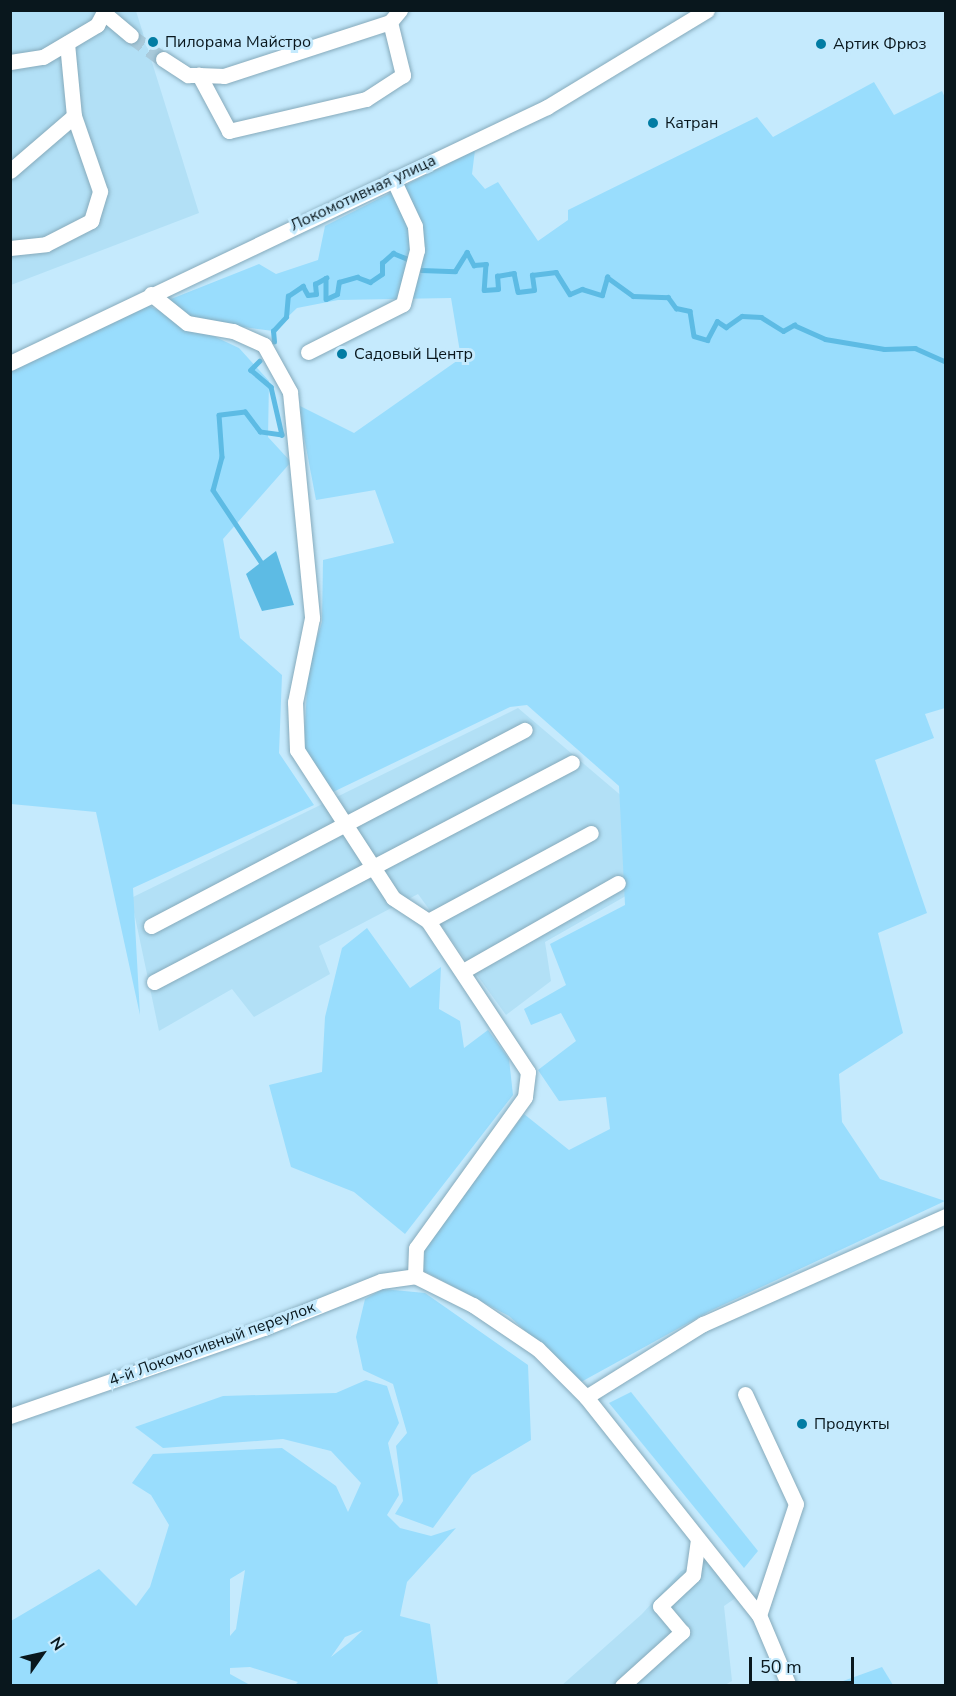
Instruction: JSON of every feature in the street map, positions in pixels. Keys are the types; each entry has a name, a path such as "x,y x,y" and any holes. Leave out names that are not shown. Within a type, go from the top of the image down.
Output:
{"street":[{"path":"164,59 188,75 224,76 390,22 400,10"},
{"name":"Локомотивная улица","path":"10,363 547,107 708,10"},
{"path":"10,62 43,57 97,25 104,12 131,36"},
{"path":"199,75 229,131 366,99 404,75 390,22"},
{"path":"10,248 46,244 91,221 100,191 74,116 67,43"},
{"path":"10,171 74,116"},
{"path":"308,352 404,304 417,250 415,226 393,179"},
{"path":"151,294 186,323 233,331 264,345 290,392 312,618 295,702 297,750 393,898 428,921 528,1072 525,1097 416,1248 415,1276 473,1305 538,1349 586,1397 759,1615 789,1686"},
{"path":"151,926 525,730"},
{"path":"154,982 572,763"},
{"path":"428,921 591,833"},
{"path":"463,971 618,883"},
{"path":"586,1397 703,1324 945,1215"},
{"name":"4-й Локомотивный переулок","path":"10,1416 264,1328 381,1281 415,1276"},
{"path":"746,1394 796,1504 759,1615"},
{"path":"622,1686 682,1632 660,1606 693,1575 698,1539"}],"shaded area":[{"path":"11,11 136,11 199,213 11,285"},
{"path":"874,82 894,115 942,91 946,100 945,708 925,714 934,738 875,760 927,913 878,933 903,1033 839,1074 842,1122 880,1179 945,1201 710,1311 581,1382 509,1316 422,1270 425,1248 524,1114 569,1150 610,1129 606,1097 559,1101 538,1070 576,1041 561,1013 531,1025 524,1009 566,985 550,944 625,905 619,786 527,705 510,707 331,793 304,747 308,667 322,622 323,560 394,543 375,490 316,500 298,405 354,433 461,358 451,298 338,300 297,308 273,331 193,320 166,301 259,264 276,274 318,260 325,226 475,150 472,174 485,189 498,182 538,241 568,220 568,210 757,117 773,137"},
{"path":"147,305 239,348 269,381 268,437 291,462 223,539 240,638 282,675 279,753 314,805 133,888 140,1015 96,812 11,804 10,366"},
{"path":"276,551 294,605 262,611 246,574"},
{"path":"518,708 624,798 631,893 545,942 551,981 506,1015 418,894 319,946 330,974 254,1017 232,989 159,1031 131,898"},
{"path":"367,928 410,988 441,967 439,1009 460,1021 464,1048 488,1030 509,1059 513,1095 405,1234 354,1192 291,1167 269,1085 322,1072 325,1017 342,948"},
{"path":"383,1289 425,1293 528,1365 531,1440 472,1475 433,1528 395,1514 403,1501 396,1446 407,1433 393,1384 363,1370 356,1337 365,1299"},
{"path":"366,1380 387,1386 399,1423 388,1443 399,1495 387,1515 400,1528 431,1536 456,1528 407,1582 400,1616 430,1624 438,1685 295,1685 298,1682 250,1667 230,1668 230,1674 250,1685 11,1685 11,1621 99,1569 136,1606 150,1587 169,1525 151,1495 132,1483 153,1454 282,1448 336,1486 348,1512 361,1483 331,1451 283,1439 163,1448 135,1427 223,1396 336,1393","holes":["245,1570 236,1629 230,1636 230,1579","363,1630 349,1643 331,1657 345,1637"]},
{"path":"631,1392 758,1551 744,1568 609,1403"},
{"path":"707,1561 737,1597 724,1606 732,1681 725,1685 561,1686 642,1614 681,1571"},
{"path":"882,1667 893,1685 832,1685"}],"waterway":[{"path":"421,270 455,271 467,252 474,265 486,264 484,290 498,289 497,276 514,273 518,292 534,290 532,275 556,272 570,294 582,289 602,295 607,277 633,296 668,297 676,308 690,311 694,336 707,340 717,321 726,327 742,316 761,317 783,331 794,325 825,339 884,349 915,348 946,362"},
{"path":"274,342 273,331 286,317 288,296 303,286 308,295 316,294 315,284 326,278 326,299 337,294 339,282 357,277 370,282 382,274 382,263 393,253 408,259"},
{"path":"260,361 251,370 271,387 282,435 260,432 245,412 219,415 222,457 213,490 261,562"}],"tunnel":[{"path":"131,36 163,59"}],"place":[{"name":"Пилорама Майстро","path":"153,42"},
{"name":"Артик Фрюз","path":"821,44"},
{"name":"Катран","path":"653,123"},
{"name":"Садовый Центр","path":"342,354"},
{"name":"Продукты","path":"802,1424"}]}
